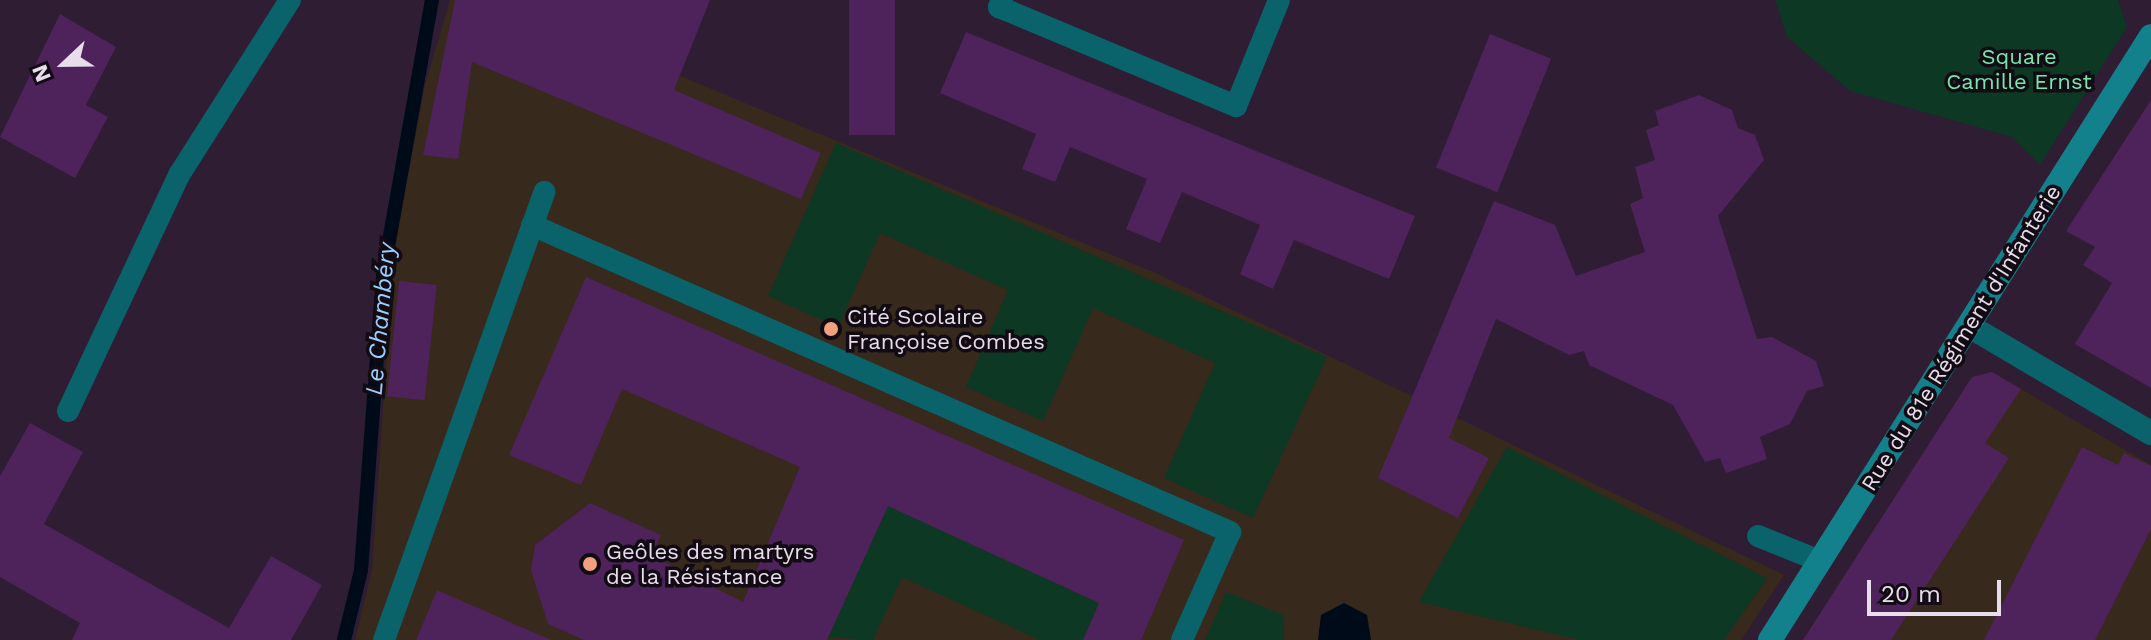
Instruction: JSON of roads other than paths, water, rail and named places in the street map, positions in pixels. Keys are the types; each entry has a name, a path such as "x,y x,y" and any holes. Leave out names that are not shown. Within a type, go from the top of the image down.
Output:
{"street":[{"name":"Rue du 81e Régiment d'Infanterie","path":"1770,640 2151,36"},
{"path":"1969,326 2151,433"}],"lane":[{"path":"68,411 179,175 290,0"},
{"path":"1002,0 999,7 1236,106 1279,0"},
{"path":"384,640 544,192"},
{"path":"532,225 1230,532 1182,640"},
{"path":"1758,536 1820,561"}],"water":[{"path":"1344,603 1367,615 1371,640 1318,640 1321,615"}],"waterway":[{"name":"Le Chambéry","path":"344,640 361,570 383,275 432,0"}],"place":[{"name":"Cité Scolaire Françoise Combes","path":"831,329"},
{"name":"Geôles des martyrs de la Résistance","path":"590,564"}],"park label":[{"name":"Square Camille Ernst","path":"2019,68"}]}
